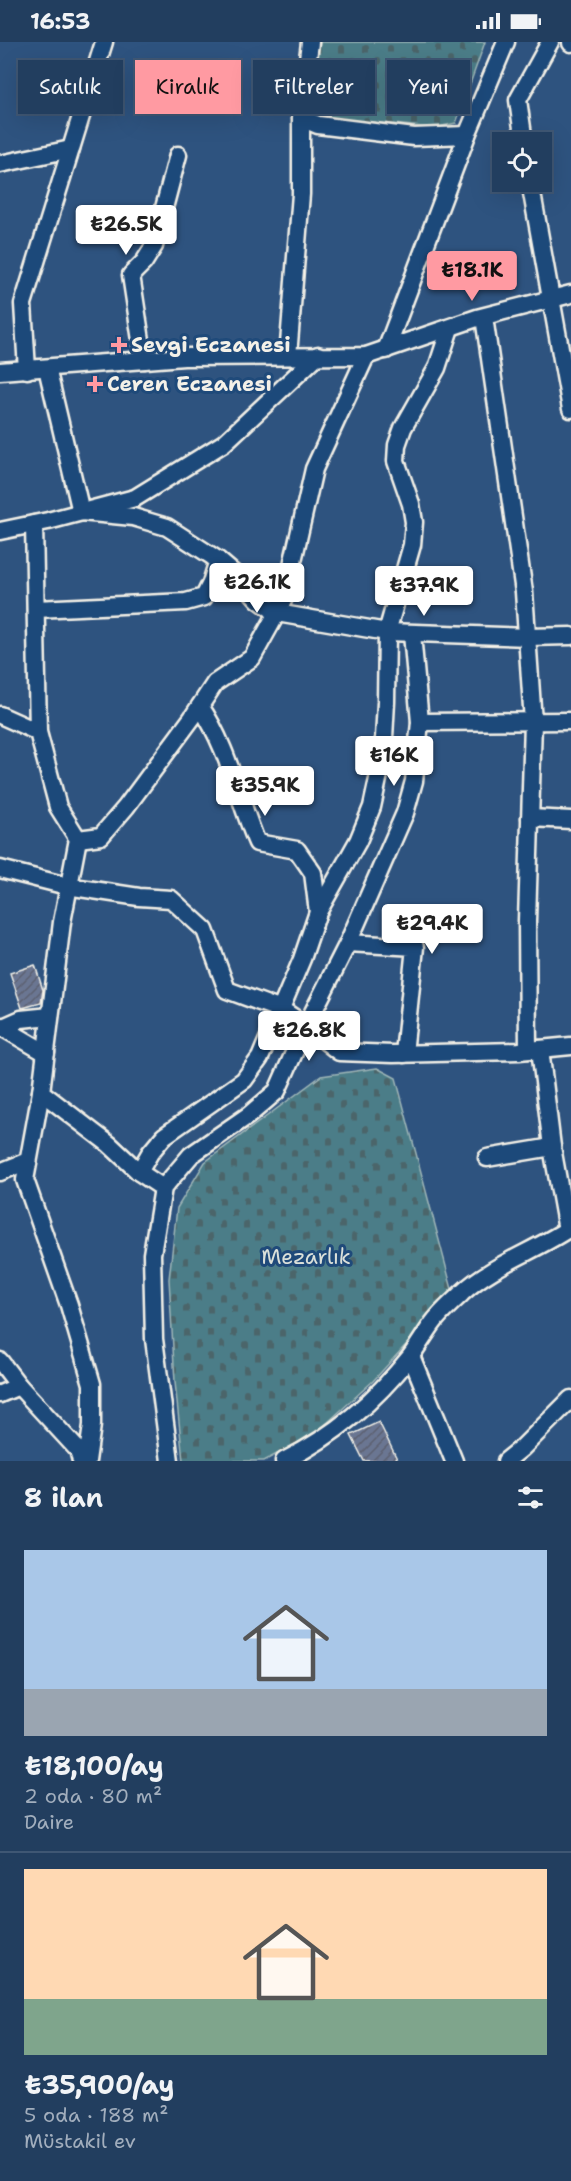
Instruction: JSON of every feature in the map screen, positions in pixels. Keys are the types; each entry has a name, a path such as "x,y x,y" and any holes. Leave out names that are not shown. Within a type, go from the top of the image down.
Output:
{"street":[{"path":"27,370 23,304 104,42"},
{"path":"288,356 301,194 301,118 310,42"},
{"path":"386,350 467,135 506,42"},
{"path":"523,132 519,100 550,42"},
{"path":"301,118 318,125 414,137 467,135"},
{"path":"0,164 71,149"},
{"path":"144,360 131,275 144,262 153,246 178,155"},
{"path":"532,192 571,409"},
{"path":"0,371 184,357 366,356 484,317 571,294"},
{"path":"284,1461 315,1445 347,1422 374,1397 411,1356 434,1322 463,1292 486,1274 569,1229 534,1050 527,921 533,722 528,637 524,592 484,317"},
{"path":"139,1172 150,1152 164,1136 244,1080 260,1058 302,959 318,912 358,841 372,807 383,756 387,632 411,545 414,522 411,504 396,461 397,445 403,428 437,368 450,328"},
{"path":"0,531 135,498 224,443 318,355"},
{"path":"78,839 101,836 126,807 215,683 252,658 285,596 314,469 366,356"},
{"path":"47,368 81,512"},
{"path":"81,512 133,517 167,527 218,560 277,614 412,634 571,636"},
{"path":"34,524 38,732 58,807 78,839 67,886 41,1092 25,1180 69,1305 92,1384 92,1425 87,1461"},
{"path":"36,609 186,602 204,597 218,560"},
{"path":"170,1461 154,1339 153,1307 152,1254 163,1188 191,1155 249,1115 277,1091 306,1026 348,943 405,813 414,781 420,722 412,634"},
{"path":"200,706 215,727 244,813 258,843 297,850 313,873 318,912"},
{"path":"0,715 38,732"},
{"path":"420,722 571,722"},
{"path":"530,818 571,820"},
{"path":"0,869 67,886 139,897 171,899 206,930 227,990 281,1010 339,1052 404,1054 534,1050 571,1046"},
{"path":"348,943 415,947 404,1054"},
{"path":"2,1026 21,1019 50,1016"},
{"path":"2,1026 46,1053"},
{"path":"41,1092 109,1144 139,1172 163,1188"},
{"path":"487,1158 552,1147"},
{"path":"0,1172 28,1161"},
{"path":"411,1356 454,1461"},
{"path":"0,1361 19,1386 78,1450 81,1461"},
{"path":"0,1394 19,1386"},
{"path":"506,1461 524,1455 571,1400"}],"green space":[{"path":"320,42 485,42 470,84 470,60 387,60 387,114 459,114 456,123 433,128 332,118 322,114 375,114 375,60 318,60"},
{"name":"Mezarlık","path":"377,1068 396,1078 453,1293 373,1381 316,1433 264,1461 183,1461 175,1382 169,1279 177,1208 205,1162 321,1076"}],"building":[{"path":"35,965 43,990 41,1003 22,1008 10,973"},
{"path":"379,1422 398,1461 364,1461 351,1435"}],"place":[{"name":"Sevgi Eczanesi","path":"119,345"},
{"name":"Ceren Eczanesi","path":"95,384"}]}
